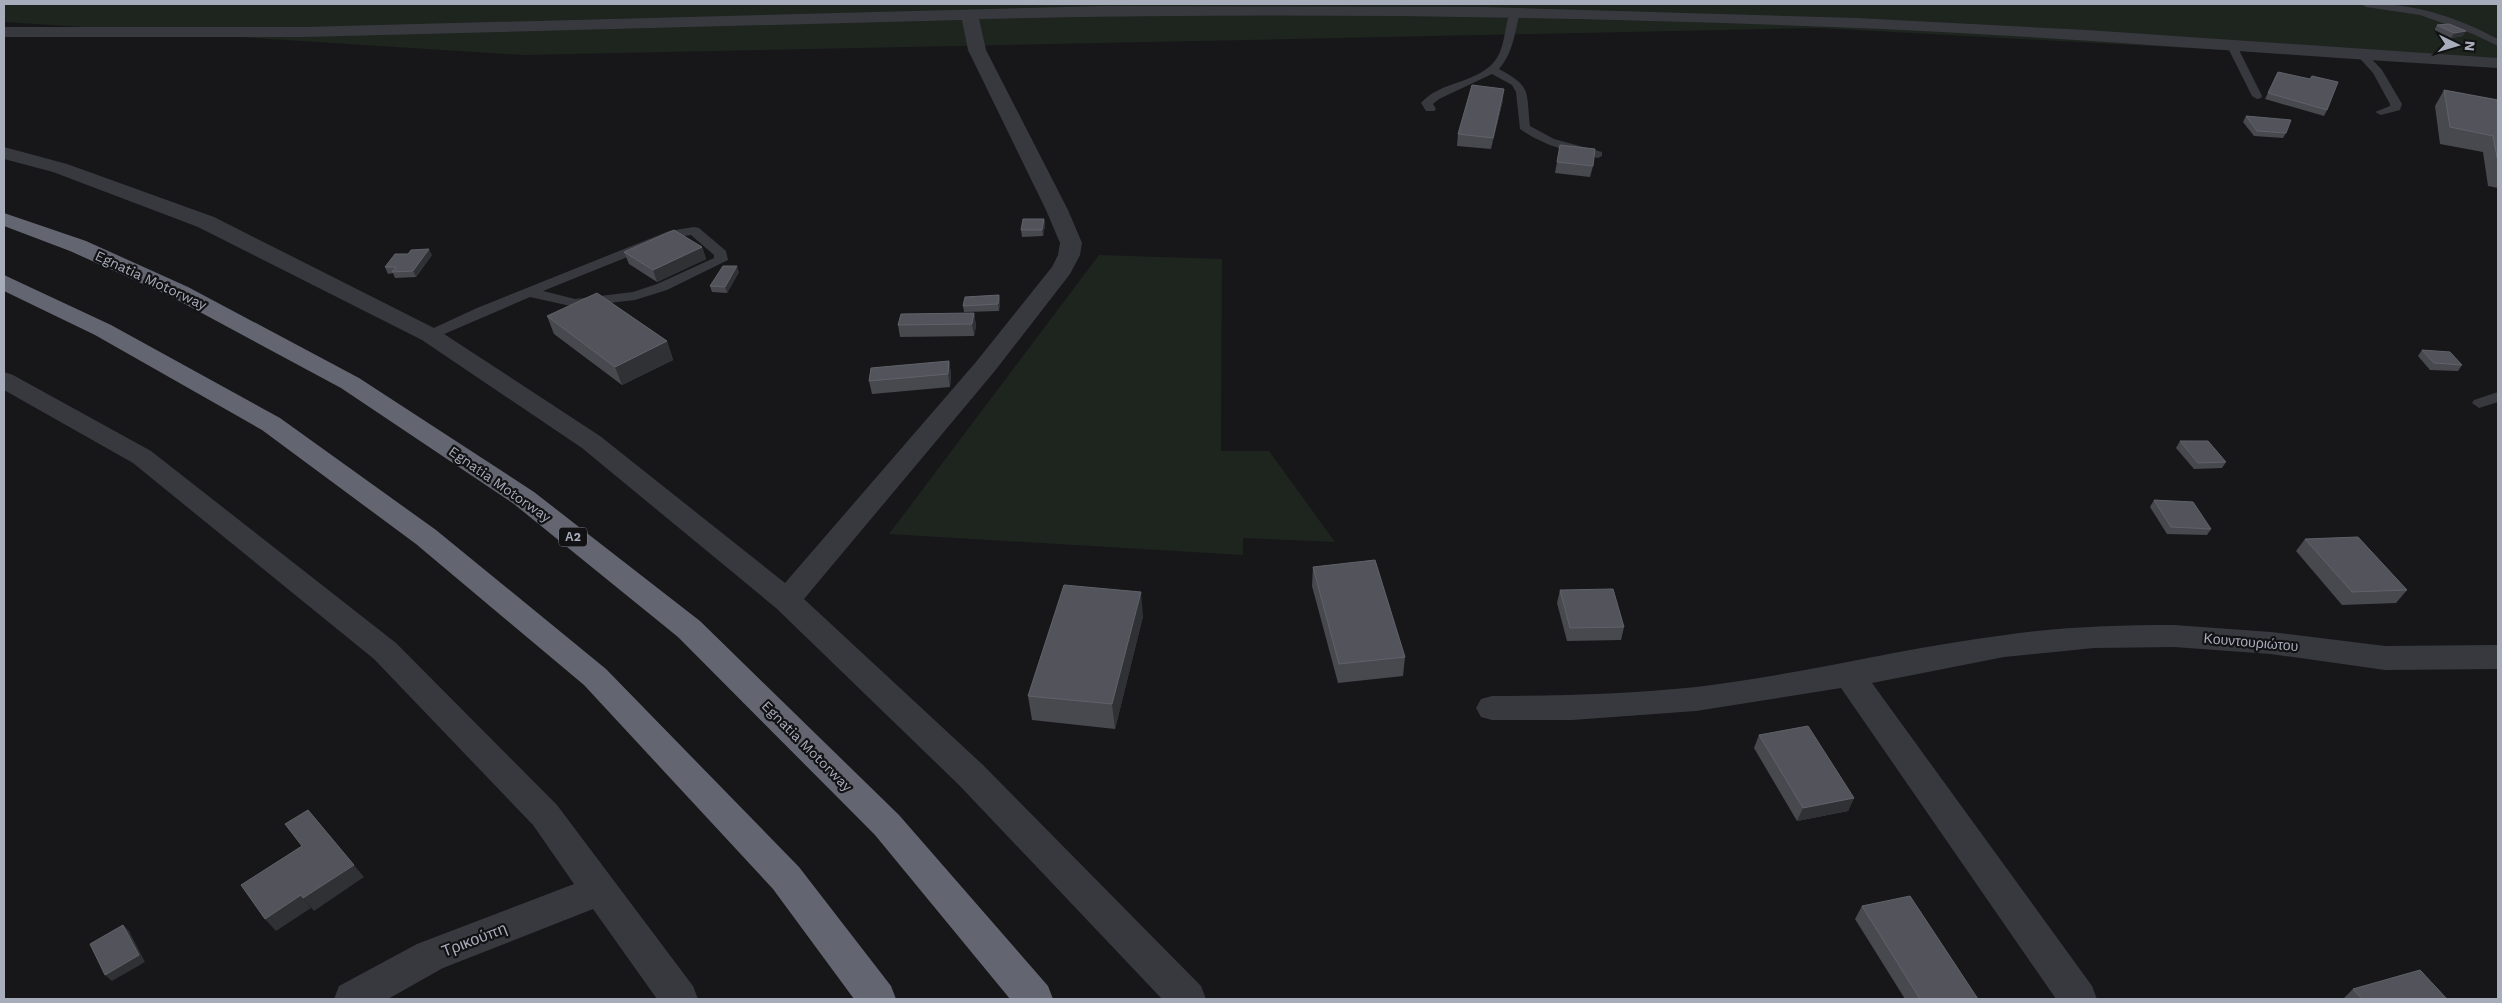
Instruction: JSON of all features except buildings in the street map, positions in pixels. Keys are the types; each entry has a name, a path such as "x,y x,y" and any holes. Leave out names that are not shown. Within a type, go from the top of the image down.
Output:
{"highway":[{"name":"Egnatia Motorway","path":"4,219 78,246 180,292 350,383 524,498 689,629 887,826 1034,999"},
{"path":"4,282 103,330 270,424 426,536 595,678 786,878 877,999"}],"street":[{"path":"823,4 836,7 901,9 943,15"},
{"path":"4,32 314,32 1104,11 1515,12 1857,23 2087,34 2498,63"},
{"path":"786,600 810,575 985,367 1062,269 1069,255 1071,243 1057,210 977,50 970,15"},
{"path":"4,153 60,168 206,222 430,335 591,442 786,600 971,774 1187,999"},
{"path":"4,380 142,457 385,651 545,815 679,999"},
{"name":"Κουντουριώτου","path":"1492,708 1572,708 1696,699 1849,675 2004,646 2094,637 2174,636 2271,642 2385,658 2498,657"},
{"path":"1849,675 2078,999"},
{"name":"Τρικούπη","path":"353,999 430,956 600,890"}],"lane":[{"path":"2366,4 2409,9 2474,31"},
{"path":"2421,4 2498,43"},
{"path":"1430,109 1427,103 1434,96 1484,75 1500,61 1515,12"},
{"path":"2231,44 2257,96"},
{"path":"2361,54 2378,72 2396,104 2396,108 2381,112"},
{"path":"1491,69 1516,83 1521,92 1524,127 1534,135 1553,145 1598,154"},
{"path":"430,335 482,311 532,293 685,231 699,234 721,254 721,260 712,266 635,296 575,303 532,293"},
{"path":"2479,403 2498,397"}],"shaded area":[{"path":"4,4 2498,4 2498,65 1819,28 523,55 4,22"},
{"path":"1099,255 1222,259 1221,451 1269,451 1335,542 1243,538 1243,555 889,534"}]}
